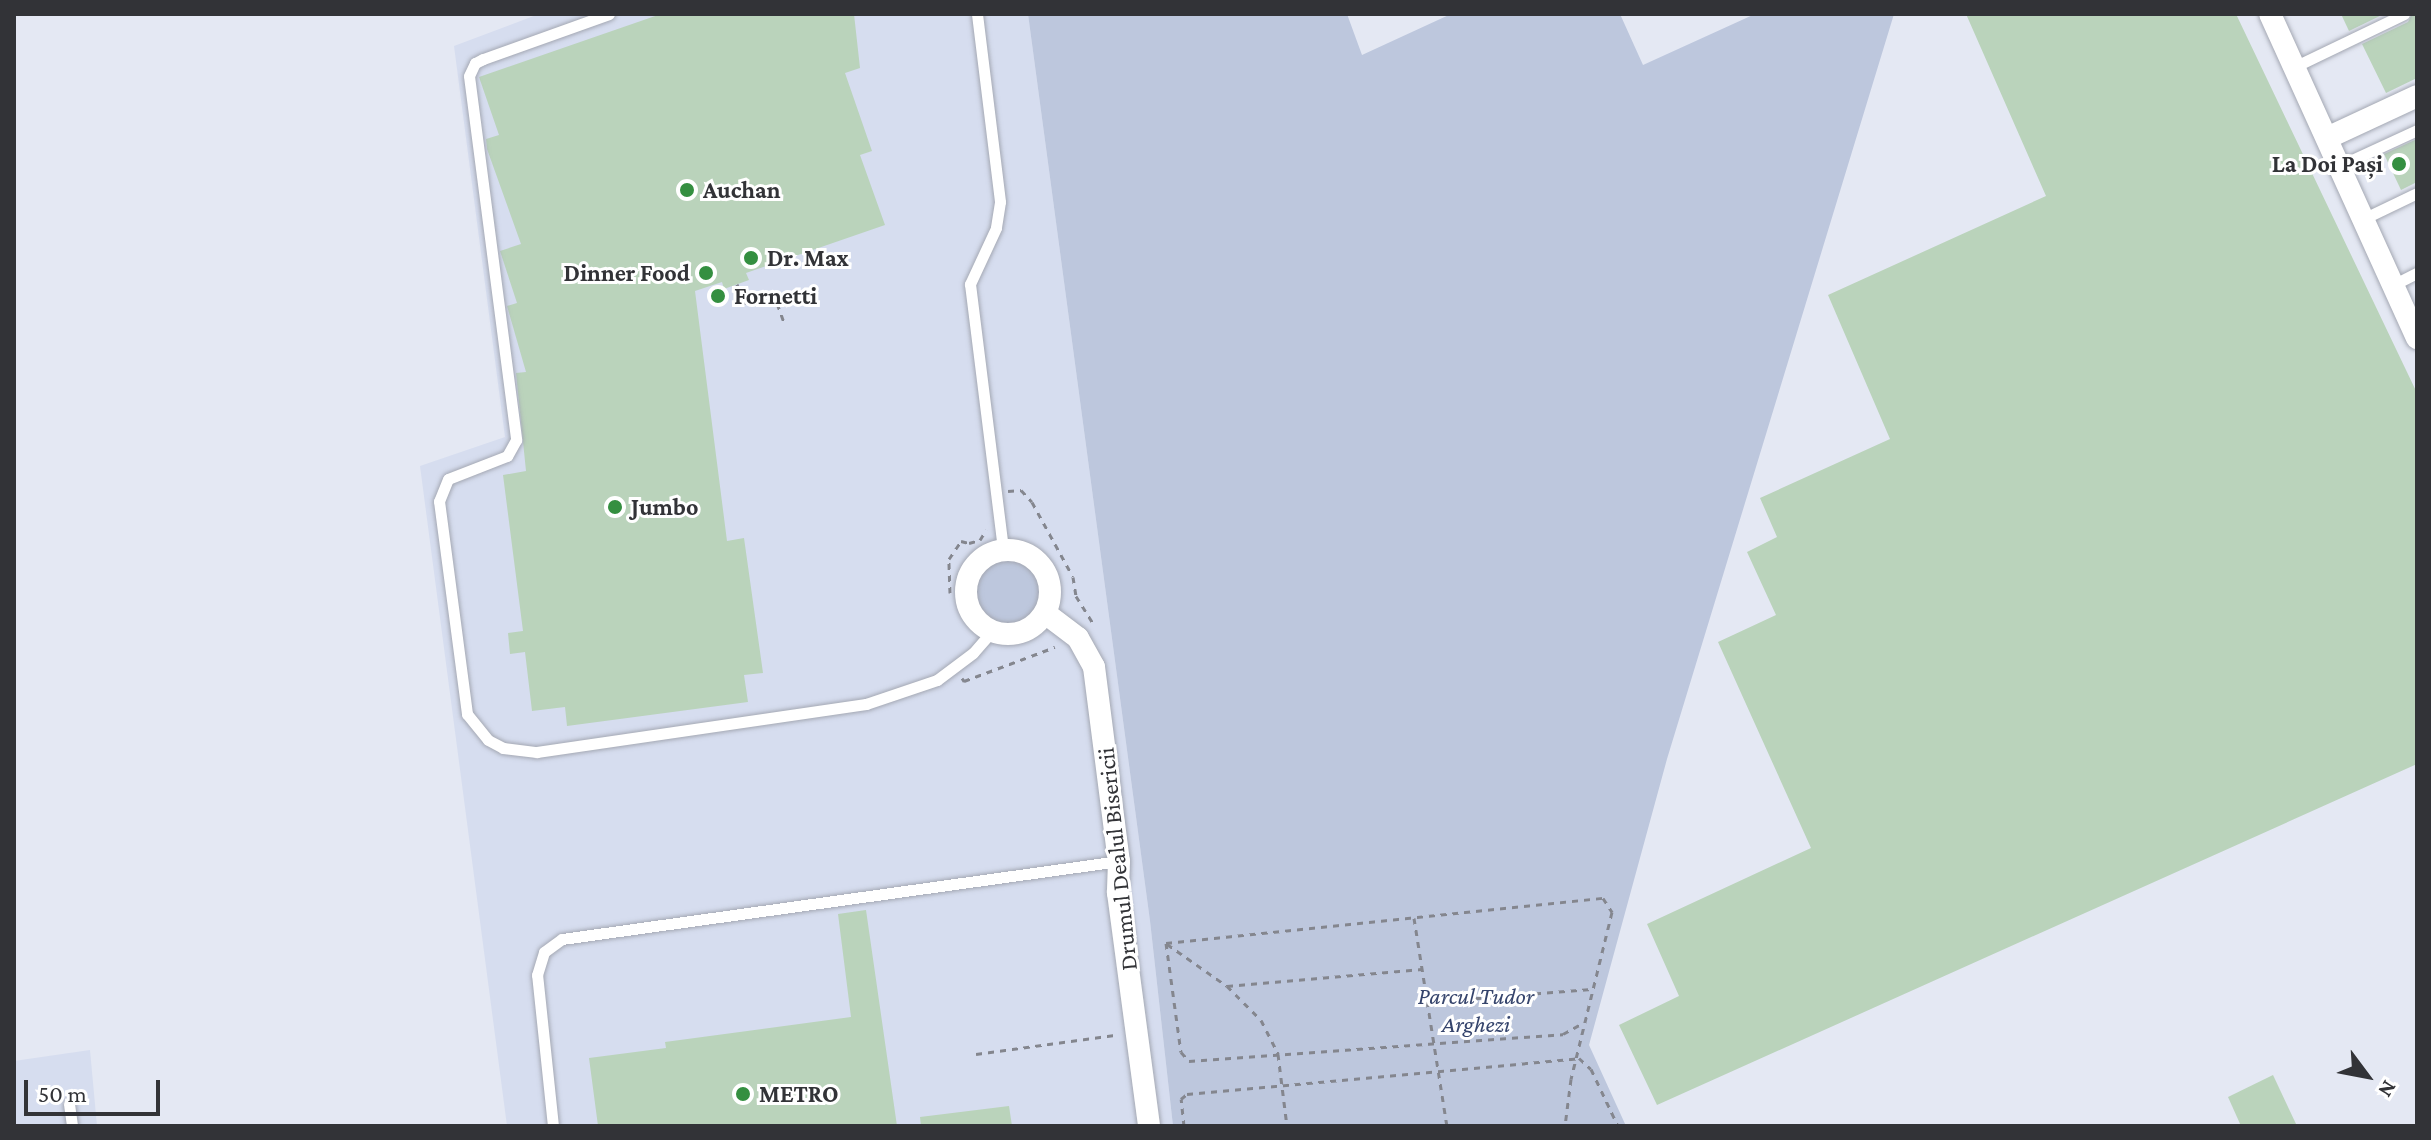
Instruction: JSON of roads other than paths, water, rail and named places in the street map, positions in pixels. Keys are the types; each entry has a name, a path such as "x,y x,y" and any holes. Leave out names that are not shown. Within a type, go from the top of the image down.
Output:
{"street":[{"path":"2270,14 2417,338"},
{"path":"2327,138 2417,96"},
{"path":"1003,549 1026,553 1044,568 1051,590 1045,613 1027,630 1015,634 992,631 972,615 967,604 966,583 981,559 1003,549"},
{"name":"Drumul Dealul Bisericii","path":"1045,613 1078,638 1094,667 1119,861 1118,893 1149,1126"}],"lane":[{"path":"609,14 483,59 475,63 469,76 516,440 507,456 448,479 439,501 467,714 482,734 503,748 537,752 866,704 928,685 955,668 992,631"},
{"path":"977,14 1000,202 996,228 970,284 1003,549"},
{"path":"2294,67 2404,14"},
{"path":"2339,166 2417,130"},
{"path":"2363,219 2417,193"},
{"path":"2393,285 2417,273"},
{"path":"553,1126 537,975 544,952 562,939 1119,861"},
{"path":"69,1104 72,1126"}],"place":[{"name":"La Doi Pași","path":"2399,164"},
{"name":"Auchan","path":"687,190"},
{"name":"Dr. Max","path":"751,258"},
{"name":"Dinner Food","path":"706,273"},
{"name":"Fornetti","path":"718,296"},
{"name":"Jumbo","path":"615,507"},
{"name":"METRO","path":"743,1094"}],"park label":[{"name":"Parcul Tudor Arghezi","path":"1476,1010"}]}
